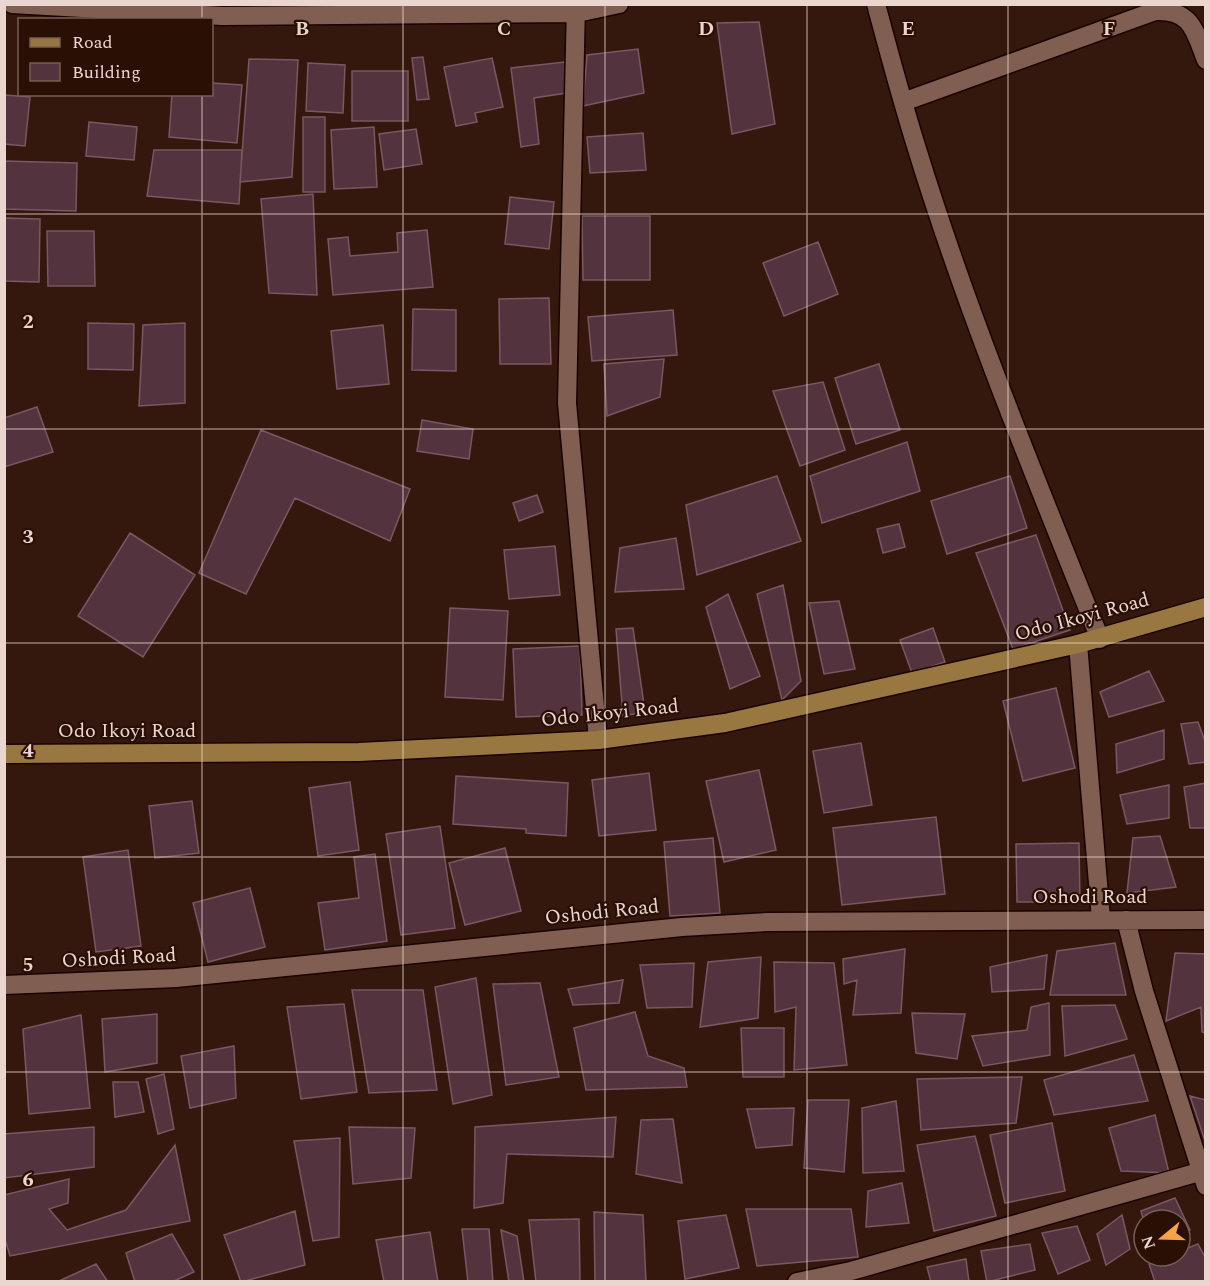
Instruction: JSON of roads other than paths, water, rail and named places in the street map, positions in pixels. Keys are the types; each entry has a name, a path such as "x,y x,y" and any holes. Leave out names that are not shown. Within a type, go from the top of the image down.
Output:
{"main road":[{"name":"Odo Ikoyi Road","path":"4,754 358,752 598,740 725,723 1100,639 1206,607"}],"street":[{"path":"12,4 223,10 576,9 619,4"},
{"path":"876,4 903,102 950,248 1014,426 1100,639"},
{"path":"576,9 567,403 598,740"},
{"path":"903,102 1155,11 1169,10 1183,16 1193,26 1206,60"},
{"path":"1078,644 1101,919"},
{"path":"797,1281 851,1271 1202,1179 1144,991 1126,920"},
{"name":"Oshodi Road","path":"4,985 176,978 682,927 768,922 1206,920"}]}
